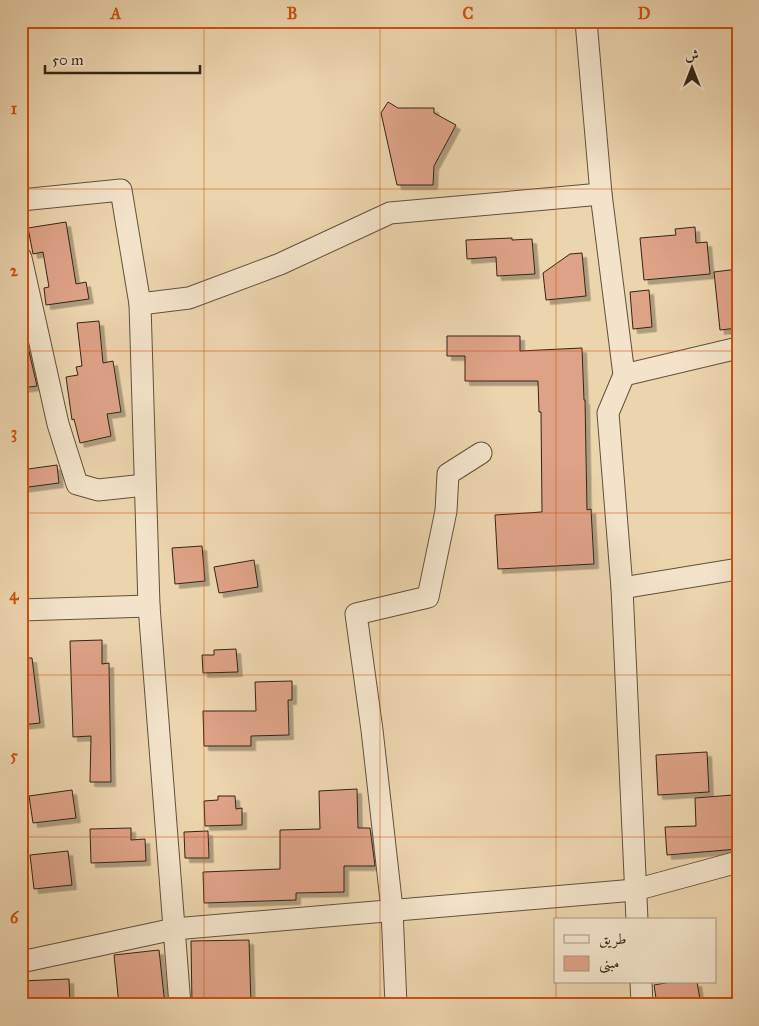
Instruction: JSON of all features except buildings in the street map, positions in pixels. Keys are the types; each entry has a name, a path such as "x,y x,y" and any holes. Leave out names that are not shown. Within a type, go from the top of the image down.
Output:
{"street":[{"path":"586,21 601,194 624,375 608,412 622,588 637,918"},
{"path":"21,200 121,190 140,304 149,606 180,1005"},
{"path":"140,304 189,298 280,264 390,213 601,194"},
{"path":"21,258 58,424 77,484 98,490 145,485"},
{"path":"624,375 738,348"},
{"path":"396,1005 392,909 372,730 356,614 428,597 446,511 448,474 481,452"},
{"path":"622,588 738,569"},
{"path":"21,610 149,606"},
{"path":"21,962 174,929 392,909 635,890 738,862"},
{"path":"641,984 642,1005"}]}
